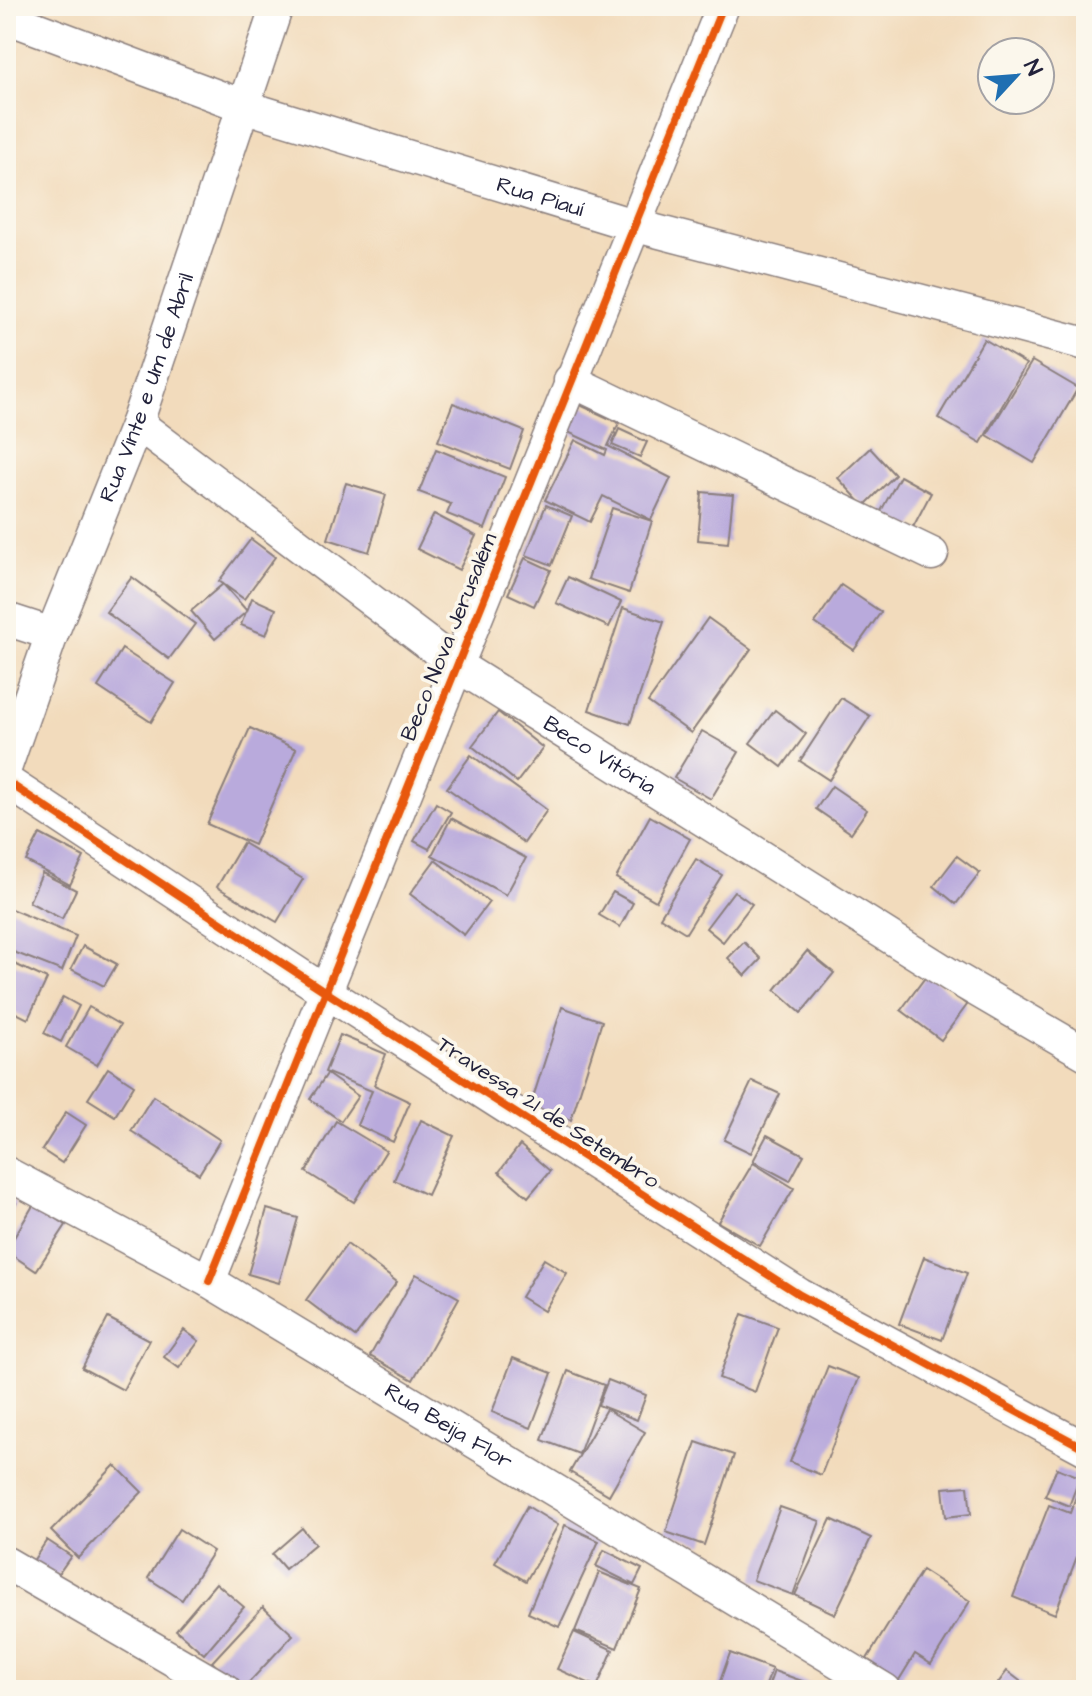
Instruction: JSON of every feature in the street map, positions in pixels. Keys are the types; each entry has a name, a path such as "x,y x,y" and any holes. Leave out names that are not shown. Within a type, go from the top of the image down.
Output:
{"street":[{"name":"Rua Vinte e Um de Abril","path":"6,766 52,634 137,423 246,107 277,6"},
{"name":"Beco Nova Jerusalém","path":"209,1281 723,6"},
{"name":"Rua Piauí","path":"6,17 246,107 633,225 1086,344"},
{"path":"570,380 932,554"},
{"name":"Beco Vitória","path":"137,423 458,666 952,976 1086,1054"},
{"path":"6,619 52,634"},
{"name":"Travessa 21 de Setembro","path":"6,781 326,992 800,1295 1086,1449"},
{"name":"Rua Beija Flor","path":"6,1173 209,1281 885,1690"},
{"path":"6,1563 225,1690"}],"building":[{"path":"984,339 1026,364 981,443 938,418"},
{"path":"1032,361 1078,388 1034,463 987,435"},
{"path":"453,403 524,431 510,469 438,441"},
{"path":"580,405 619,423 608,446 671,478 651,520 603,496 590,522 545,500 575,440 605,455 607,450 568,432"},
{"path":"619,429 647,442 640,457 612,445"},
{"path":"870,448 895,475 864,506 838,478"},
{"path":"436,449 505,477 485,529 447,514 451,504 419,492"},
{"path":"900,476 931,493 912,529 881,511"},
{"path":"346,483 386,495 369,552 328,539"},
{"path":"702,492 733,495 728,543 698,540"},
{"path":"546,505 572,516 552,565 526,555"},
{"path":"612,508 652,521 629,593 588,579"},
{"path":"434,514 476,536 459,570 417,549"},
{"path":"251,539 275,557 244,599 219,581"},
{"path":"525,558 551,570 534,606 508,594"},
{"path":"132,577 195,624 169,659 106,612"},
{"path":"568,577 621,602 609,627 556,603"},
{"path":"223,584 247,611 252,598 276,609 266,635 241,625 246,612 215,639 191,611"},
{"path":"841,585 881,612 854,650 815,623"},
{"path":"623,608 664,622 630,724 589,710"},
{"path":"708,618 751,649 691,733 648,702"},
{"path":"122,649 175,683 151,722 98,687"},
{"path":"841,698 870,716 829,780 800,761"},
{"path":"775,710 806,734 782,767 750,743"},
{"path":"498,712 543,748 517,782 472,746"},
{"path":"250,728 296,749 254,845 207,824"},
{"path":"702,731 739,752 711,799 674,778"},
{"path":"471,755 547,810 524,843 447,788"},
{"path":"832,786 867,810 851,833 816,809"},
{"path":"436,803 451,812 429,849 414,841"},
{"path":"650,816 690,839 656,901 616,878"},
{"path":"451,818 526,858 506,895 432,855"},
{"path":"40,834 84,857 70,885 26,861"},
{"path":"243,843 303,879 277,922 217,887"},
{"path":"957,856 980,873 956,904 934,886"},
{"path":"696,859 722,875 686,933 660,917"},
{"path":"435,860 489,902 464,935 410,894"},
{"path":"42,873 76,890 62,919 29,902"},
{"path":"734,891 752,904 723,942 706,928"},
{"path":"613,892 633,903 620,927 599,915"},
{"path":"6,907 76,936 62,971 6,949"},
{"path":"744,942 761,959 745,976 728,958"},
{"path":"83,946 117,964 104,986 71,969"},
{"path":"807,951 834,973 801,1013 775,990"},
{"path":"6,960 47,979 28,1019 6,1008"},
{"path":"927,975 967,1005 941,1040 901,1010"},
{"path":"63,997 79,1006 61,1042 44,1033"},
{"path":"89,1007 120,1025 97,1065 66,1047"},
{"path":"562,1007 602,1021 571,1120 530,1107"},
{"path":"340,1035 386,1054 374,1085 410,1102 393,1142 357,1125 372,1091 325,1072"},
{"path":"108,1068 134,1085 115,1116 88,1099"},
{"path":"327,1074 358,1096 341,1121 310,1099"},
{"path":"752,1081 780,1094 751,1153 724,1140"},
{"path":"153,1096 220,1140 199,1174 131,1131"},
{"path":"66,1112 86,1125 62,1163 42,1150"},
{"path":"421,1120 454,1136 427,1195 394,1180"},
{"path":"336,1121 386,1151 354,1202 306,1172"},
{"path":"767,1135 804,1155 790,1181 753,1161"},
{"path":"520,1145 550,1171 528,1197 499,1172"},
{"path":"753,1163 794,1188 760,1246 718,1222"},
{"path":"6,1197 16,1203 6,1220"},
{"path":"34,1204 66,1225 36,1271 6,1251"},
{"path":"267,1209 298,1218 279,1283 248,1274"},
{"path":"347,1244 397,1282 355,1337 306,1300"},
{"path":"924,1257 967,1273 942,1340 899,1324"},
{"path":"544,1259 567,1273 544,1311 521,1297"},
{"path":"416,1274 459,1298 413,1380 370,1356"},
{"path":"742,1314 778,1327 755,1392 719,1378"},
{"path":"108,1318 149,1340 123,1390 82,1368"},
{"path":"184,1330 199,1341 179,1368 164,1357"},
{"path":"513,1358 552,1373 531,1428 492,1412"},
{"path":"828,1366 859,1378 821,1475 790,1462"},
{"path":"568,1371 604,1385 579,1454 542,1440"},
{"path":"608,1380 646,1395 637,1420 598,1405"},
{"path":"606,1409 645,1432 609,1495 570,1472"},
{"path":"696,1442 734,1455 704,1545 666,1532"},
{"path":"115,1465 142,1492 78,1558 51,1531"},
{"path":"1057,1468 1080,1477 1069,1506 1045,1496"},
{"path":"968,1486 971,1514 946,1517 943,1488"},
{"path":"1080,1486 1086,1489 1086,1533 1055,1614 1013,1597 1049,1505 1070,1513"},
{"path":"527,1506 558,1525 526,1581 495,1563"},
{"path":"780,1507 820,1521 793,1595 753,1580"},
{"path":"831,1519 871,1538 835,1614 795,1595"},
{"path":"565,1525 599,1541 559,1627 528,1613"},
{"path":"302,1528 315,1544 285,1569 272,1554"},
{"path":"179,1529 213,1551 182,1600 148,1578"},
{"path":"47,1540 71,1556 54,1580 31,1564"},
{"path":"604,1550 642,1569 634,1585 596,1566"},
{"path":"922,1570 970,1601 931,1664 915,1654 899,1680 867,1659"},
{"path":"599,1572 641,1589 617,1648 575,1631"},
{"path":"216,1583 244,1607 204,1654 176,1630"},
{"path":"263,1607 293,1635 242,1690 212,1662"},
{"path":"574,1632 613,1650 597,1687 557,1669"},
{"path":"730,1653 772,1669 764,1690 717,1690"},
{"path":"774,1671 816,1686 815,1690 767,1690"},
{"path":"1007,1671 1024,1684 1020,1690 993,1690"}],"cycle path":[{"path":"209,1281 723,6"},
{"path":"6,781 326,992 800,1295 1086,1449"}]}
